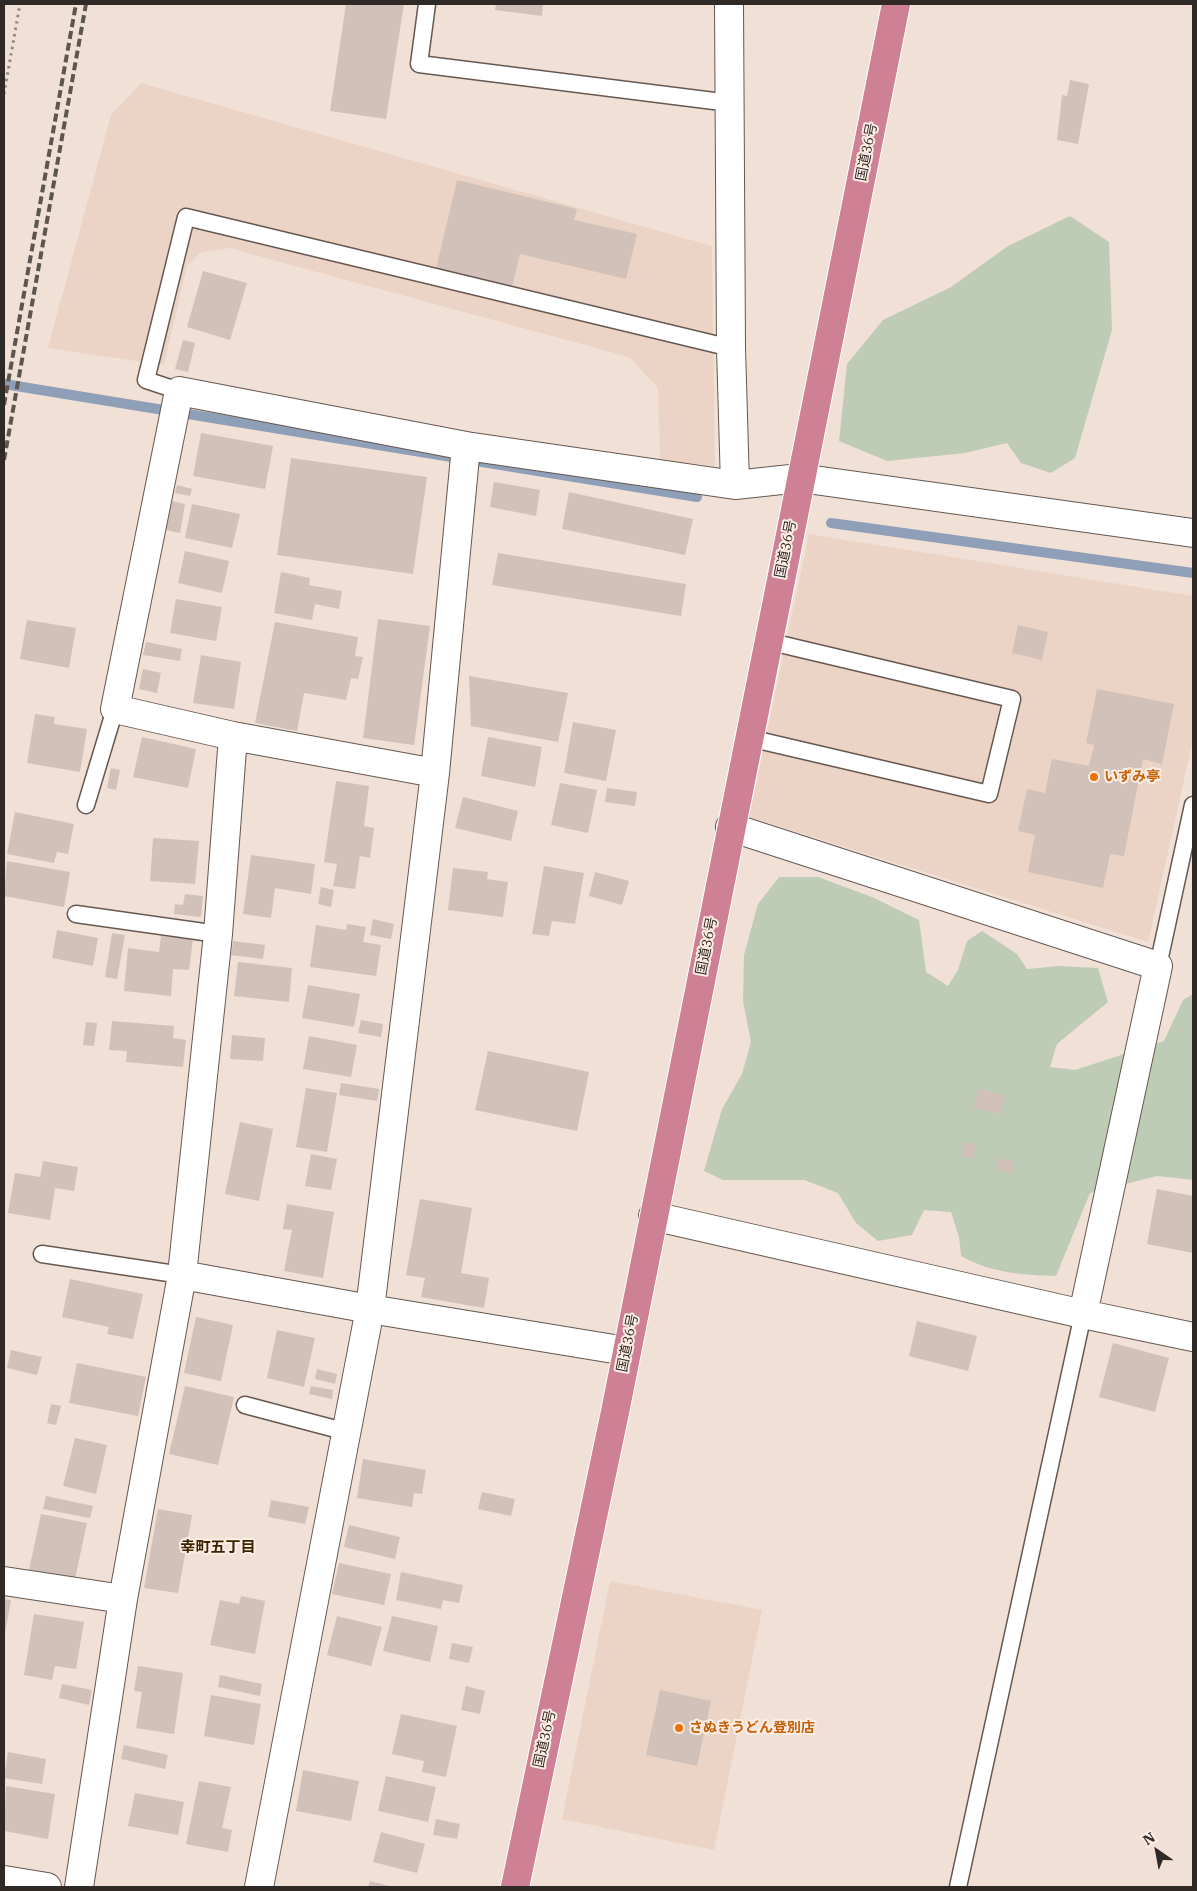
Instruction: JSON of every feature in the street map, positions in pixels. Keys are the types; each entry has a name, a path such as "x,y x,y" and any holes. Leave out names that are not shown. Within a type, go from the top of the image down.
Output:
{"highway":[{"name":"国道36号","path":"515,1887 626,1351 896,4"}],"street":[{"path":"729,4 731,348 735,485"},
{"path":"435,773 233,736 115,709 179,391 466,446 735,485 800,478 1193,533"},
{"path":"259,1887 370,1309 435,773 466,446"},
{"path":"79,1887 123,1599 182,1275 218,934 233,736"},
{"path":"730,827 1158,966 1083,1314"},
{"path":"653,1216 1083,1314 1193,1336"},
{"path":"182,1275 370,1309 626,1351"},
{"path":"4,1581 123,1599"},
{"path":"4,1880 47,1887"}],"lane":[{"path":"427,4 419,64 730,103"},
{"path":"179,391 146,380 186,217 731,348"},
{"path":"748,738 989,794 1012,699 767,641"},
{"path":"86,805 115,709"},
{"path":"1158,966 1193,805"},
{"path":"76,914 218,934"},
{"path":"42,1254 182,1275"},
{"path":"958,1887 1083,1314"},
{"path":"245,1405 347,1432"}],"path":[{"path":"4,94 20,4"}],"shaded area":[{"path":"141,83 712,246 715,466 660,460 658,388 629,357 229,248 201,252 187,266 164,365 48,348 111,115"},
{"path":"809,534 1193,596 1193,739 1148,942 749,817"},
{"path":"610,1581 762,1610 714,1850 562,1819"}],"green space":[{"path":"1070,216 1109,242 1112,330 1075,458 1051,473 1021,463 1007,443 965,453 887,461 839,441 847,364 883,320 951,287 1008,246"},
{"path":"779,877 818,877 872,897 919,920 926,972 948,986 958,970 967,941 982,931 1017,954 1027,969 1059,966 1098,968 1108,1002 1057,1044 1050,1067 1075,1070 1164,1041 1183,1000 1193,994 1193,1180 1157,1176 1090,1193 1056,1276 1019,1274 995,1270 961,1256 959,1237 951,1212 924,1210 912,1235 878,1241 856,1223 838,1193 804,1180 723,1180 704,1171 722,1109 742,1074 751,1042 743,1001 744,955 758,904"}],"building":[{"path":"346,4 404,4 386,119 330,111"},
{"path":"496,4 543,4 542,16 495,10"},
{"path":"1070,80 1089,84 1078,144 1057,140 1062,95 1067,96"},
{"path":"457,180 577,209 574,220 637,234 626,279 520,254 512,287 436,269"},
{"path":"203,271 247,283 230,340 187,327"},
{"path":"183,340 195,343 188,372 175,369"},
{"path":"201,433 273,446 265,489 193,476"},
{"path":"291,458 427,477 413,574 277,555"},
{"path":"494,482 540,490 536,516 490,507"},
{"path":"177,485 192,489 190,496 175,493"},
{"path":"569,492 693,519 685,555 562,529"},
{"path":"172,501 185,504 180,533 166,530"},
{"path":"192,504 240,514 232,548 185,538"},
{"path":"185,551 229,561 222,593 178,583"},
{"path":"498,553 686,584 681,616 492,585"},
{"path":"281,572 310,578 309,585 342,591 339,609 315,604 312,620 274,613"},
{"path":"176,599 222,607 216,641 170,633"},
{"path":"378,619 430,626 414,745 363,738"},
{"path":"27,620 76,628 69,668 20,659"},
{"path":"275,622 358,637 355,656 363,657 358,679 351,678 346,700 304,693 297,731 255,723"},
{"path":"1018,625 1048,632 1042,660 1012,653"},
{"path":"146,642 182,649 180,661 143,655"},
{"path":"201,655 241,662 234,709 193,703"},
{"path":"143,669 161,673 157,693 139,689"},
{"path":"469,676 568,693 558,742 471,726"},
{"name":"いずみ亭","path":"1097,689 1174,704 1162,764 1143,759 1124,856 1110,854 1103,888 1028,872 1035,835 1018,831 1027,789 1045,793 1052,759 1089,766 1094,745 1086,743"},
{"path":"35,714 55,717 54,724 87,729 80,772 27,763"},
{"path":"573,722 616,730 606,781 564,773"},
{"path":"142,737 196,749 188,788 133,777"},
{"path":"488,737 542,747 535,787 481,776"},
{"path":"111,768 120,770 116,790 107,788"},
{"path":"336,781 369,786 364,826 374,828 370,858 360,856 355,889 333,886 337,864 324,862"},
{"path":"560,783 597,790 588,833 551,825"},
{"path":"607,788 637,792 635,806 605,802"},
{"path":"463,797 518,811 511,841 455,828"},
{"path":"15,812 74,824 68,854 57,852 54,863 7,854"},
{"path":"153,838 199,841 195,884 150,881"},
{"path":"251,855 315,864 311,894 275,888 271,918 243,914"},
{"path":"7,861 70,872 64,907 4,896"},
{"path":"544,866 584,873 575,924 552,921 549,936 532,934"},
{"path":"453,868 488,872 487,879 508,882 503,917 448,910"},
{"path":"595,872 629,881 622,905 589,896"},
{"path":"321,887 334,890 331,907 318,904"},
{"path":"185,894 203,896 201,917 174,914 175,904 183,905"},
{"path":"373,919 394,924 391,939 370,935"},
{"path":"347,924 366,927 363,942 381,945 376,976 310,967 316,925 346,930"},
{"path":"57,930 98,938 93,966 52,958"},
{"path":"112,933 125,935 117,979 105,977"},
{"path":"161,936 193,939 189,970 173,969 171,996 124,991 128,948 159,952"},
{"path":"233,941 265,945 263,959 231,955"},
{"path":"238,962 292,968 289,1002 234,996"},
{"path":"308,985 360,994 354,1027 302,1018"},
{"path":"361,1020 383,1024 381,1037 358,1033"},
{"path":"112,1021 174,1026 173,1038 186,1040 183,1067 126,1062 127,1051 109,1050"},
{"path":"86,1022 97,1023 94,1046 83,1045"},
{"path":"232,1035 265,1038 263,1061 230,1059"},
{"path":"309,1036 357,1045 351,1077 303,1069"},
{"path":"488,1051 589,1072 577,1131 475,1110"},
{"path":"341,1083 379,1089 377,1101 339,1095"},
{"path":"306,1088 337,1093 327,1152 296,1147"},
{"path":"978,1089 1005,1096 1000,1114 973,1107"},
{"path":"240,1122 273,1129 259,1201 225,1194"},
{"path":"965,1142 976,1144 973,1158 962,1156"},
{"path":"311,1154 337,1159 331,1190 305,1186"},
{"path":"1000,1158 1015,1162 1011,1174 996,1169"},
{"path":"43,1161 78,1167 74,1191 55,1188 50,1220 8,1213 15,1173 40,1177"},
{"path":"1157,1189 1193,1196 1193,1253 1147,1244"},
{"path":"420,1199 472,1208 461,1273 489,1278 484,1308 421,1297 425,1278 406,1275"},
{"path":"287,1204 334,1212 323,1278 284,1271 292,1230 283,1229"},
{"path":"70,1279 143,1294 133,1339 107,1334 109,1327 62,1317"},
{"path":"196,1317 233,1325 221,1381 184,1373"},
{"path":"917,1321 977,1336 968,1371 909,1356"},
{"path":"277,1330 315,1338 304,1387 267,1378"},
{"path":"1113,1343 1169,1358 1155,1412 1099,1397"},
{"path":"11,1350 42,1357 37,1375 7,1368"},
{"path":"77,1363 146,1377 138,1416 69,1403"},
{"path":"317,1369 337,1374 335,1384 315,1379"},
{"path":"185,1386 234,1397 218,1465 169,1454"},
{"path":"311,1386 333,1390 332,1399 309,1394"},
{"path":"51,1404 61,1406 56,1425 47,1423"},
{"path":"75,1438 107,1445 96,1494 63,1486"},
{"path":"363,1459 426,1470 422,1494 414,1493 412,1507 357,1498"},
{"path":"482,1492 515,1499 511,1516 478,1509"},
{"path":"46,1496 93,1506 90,1518 43,1509"},
{"path":"271,1500 309,1507 305,1524 268,1517"},
{"path":"158,1509 192,1515 178,1593 144,1588"},
{"path":"41,1514 87,1523 75,1579 29,1570"},
{"path":"349,1525 400,1537 395,1559 344,1547"},
{"path":"339,1563 391,1574 384,1605 332,1594"},
{"path":"401,1572 463,1585 459,1603 443,1600 441,1609 396,1600"},
{"path":"241,1596 265,1601 255,1654 210,1645 220,1600 239,1604"},
{"path":"4,1599 11,1600 5,1633 4,1633"},
{"path":"34,1614 84,1622 76,1669 55,1666 52,1680 24,1675"},
{"path":"337,1616 382,1627 371,1666 327,1655"},
{"path":"392,1616 438,1626 430,1662 383,1651"},
{"path":"452,1643 473,1647 469,1663 449,1659"},
{"path":"138,1666 183,1673 174,1734 136,1728 142,1692 134,1691"},
{"path":"220,1675 262,1684 260,1696 218,1687"},
{"path":"62,1684 92,1690 89,1705 59,1698"},
{"path":"466,1686 485,1691 480,1714 461,1710"},
{"name":"さぬきうどん登別店","path":"660,1690 711,1701 697,1766 646,1755"},
{"path":"211,1695 261,1704 254,1745 204,1736"},
{"path":"401,1714 457,1726 446,1777 422,1772 424,1761 392,1754"},
{"path":"124,1745 168,1755 165,1769 121,1759"},
{"path":"8,1752 46,1759 42,1784 4,1778"},
{"path":"303,1770 359,1781 351,1821 296,1811"},
{"path":"386,1776 436,1787 428,1822 378,1811"},
{"path":"199,1781 231,1787 222,1828 232,1830 228,1852 186,1844"},
{"path":"6,1786 55,1794 48,1839 4,1831"},
{"path":"135,1793 184,1802 178,1835 128,1826"},
{"path":"436,1819 460,1824 457,1839 433,1835"},
{"path":"381,1832 425,1844 417,1873 373,1862"},
{"path":"370,1881 393,1887 368,1887"}],"waterway":[{"path":"4,384 697,497"},
{"path":"831,523 1193,573"}],"railway":[{"path":"4,405 76,4"},
{"path":"4,460 86,4"}],"place":[{"name":"いずみ亭","path":"1094,777"},
{"name":"さぬきうどん登別店","path":"679,1728"}],"district":[{"name":"幸町五丁目","path":"218,1548"}]}
